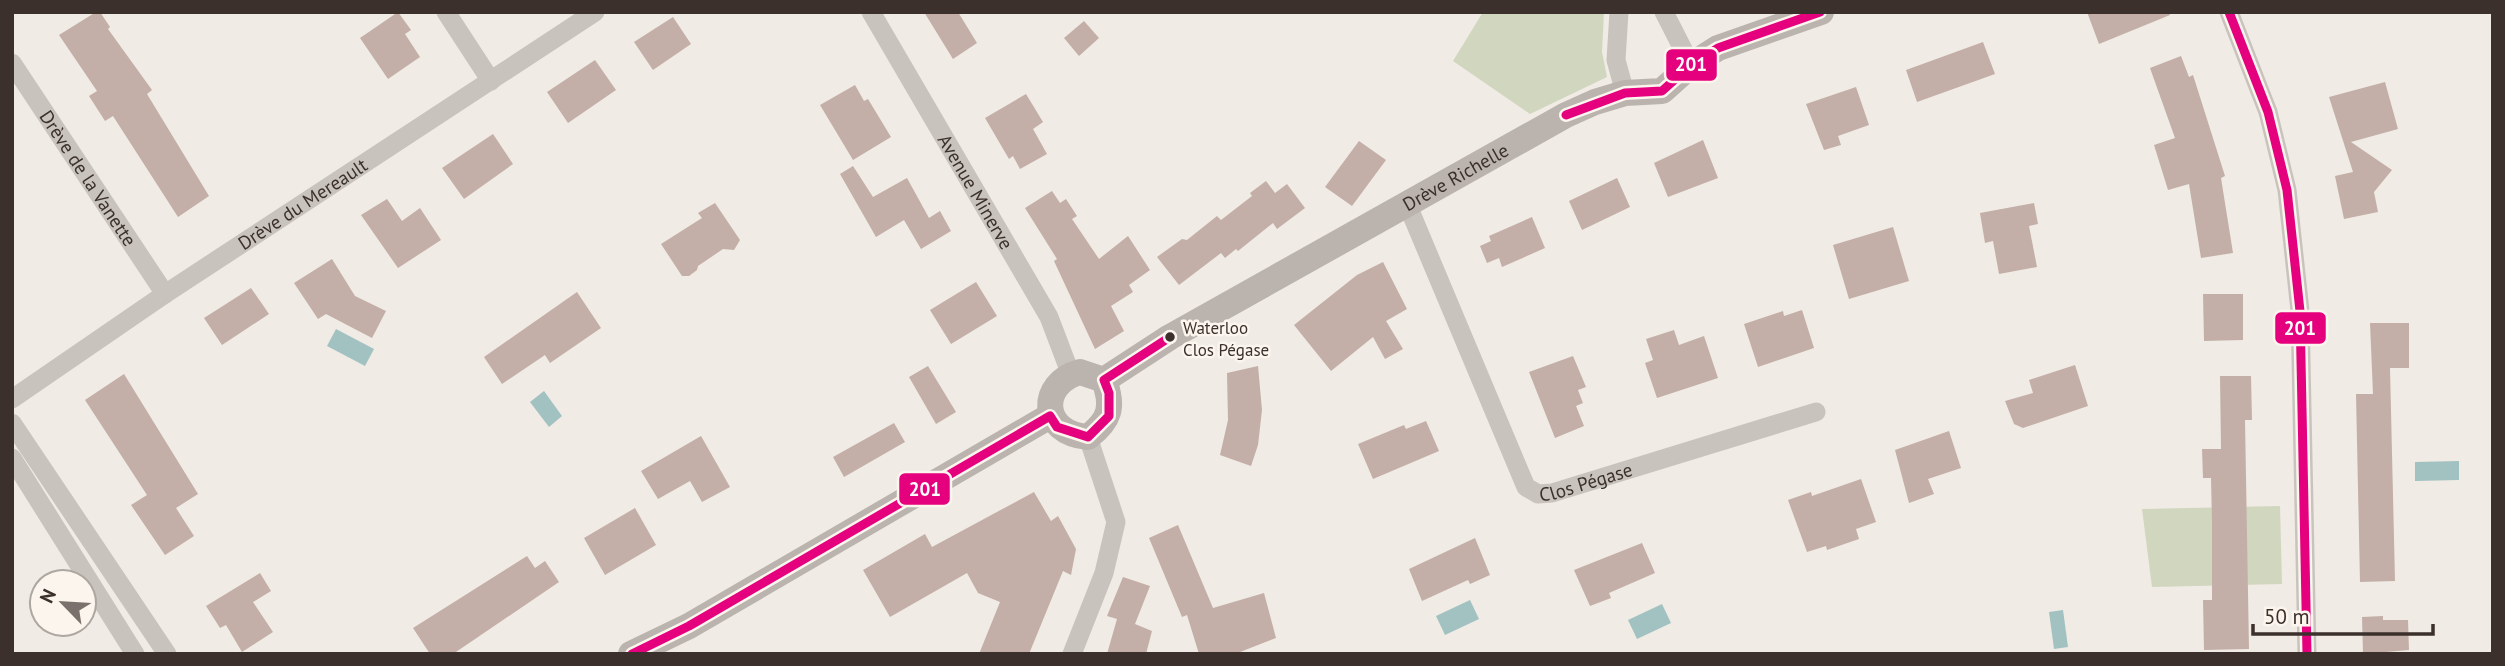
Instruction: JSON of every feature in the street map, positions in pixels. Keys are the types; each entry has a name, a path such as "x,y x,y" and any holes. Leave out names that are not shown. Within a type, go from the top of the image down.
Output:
{"street":[{"path":"446,12 491,82"},
{"name":"Drève du Mereault","path":"12,399 165,294 595,12"},
{"name":"Avenue Minerve","path":"871,12 1049,317 1071,374"},
{"path":"1619,12 1616,60 1625,93"},
{"path":"1664,12 1691,65"},
{"name":"Drève Richelle","path":"1104,380 1170,337 1408,206 1566,115 1625,93 1662,90 1691,65 1718,48 1821,12"},
{"path":"2229,12 2268,112 2287,190 2300,312 2307,654"},
{"name":"Drève de la Vanette","path":"12,63 165,294"},
{"name":"Clos Pégase","path":"1408,206 1526,487 1538,494 1552,493 1816,412"},
{"path":"1071,374 1089,374 1104,380 1109,393 1109,416 1088,438 1057,428 1050,416 1054,393 1071,374"},
{"path":"631,654 689,626 1050,416"},
{"path":"12,423 167,654"},
{"path":"1072,654 1115,540 1116,522 1088,438"},
{"path":"12,458 135,654"}],"green space":[{"path":"1483,12 1604,12 1602,52 1607,77 1530,114 1453,61"},
{"path":"2280,506 2282,584 2152,587 2142,509"}],"water":[{"path":"336,329 374,349 365,366 327,346"},
{"path":"544,391 562,416 549,427 530,402"},
{"path":"2459,461 2459,480 2415,481 2415,462"},
{"path":"1470,600 1479,619 1445,635 1436,616"},
{"path":"1662,604 1671,623 1637,639 1628,620"},
{"path":"2063,610 2068,647 2054,649 2049,612"}],"building":[{"path":"100,12 110,27 108,29 152,90 147,94 209,196 178,217 113,116 105,121 89,96 97,91 59,35"},
{"path":"398,12 411,30 405,34 420,57 388,79 360,38"},
{"path":"924,12 958,12 977,43 953,59"},
{"path":"2087,12 2169,12 2170,15 2099,44"},
{"path":"673,17 691,44 653,70 634,42"},
{"path":"1084,21 1099,38 1079,56 1064,38"},
{"path":"1983,42 1995,74 1917,102 1906,70"},
{"path":"2181,56 2189,77 2193,75 2225,176 2221,178 2233,253 2201,258 2189,184 2168,190 2154,145 2175,138 2150,68"},
{"path":"595,60 616,90 568,123 547,92"},
{"path":"2385,82 2398,129 2351,142 2392,170 2374,192 2378,212 2344,219 2335,176 2353,172 2329,97"},
{"path":"855,85 864,101 868,99 891,137 853,160 820,105"},
{"path":"1856,87 1869,125 1838,136 1841,145 1824,150 1806,104"},
{"path":"1026,94 1043,122 1033,129 1047,154 1020,169 1013,156 1009,159 985,118"},
{"path":"493,134 513,164 464,199 442,168"},
{"path":"1703,140 1718,178 1668,197 1654,163"},
{"path":"1359,141 1386,160 1352,206 1325,187"},
{"path":"853,166 873,197 907,178 929,218 940,211 951,231 921,249 904,220 876,237 840,174"},
{"path":"1617,178 1630,207 1582,230 1569,201"},
{"path":"1266,181 1275,193 1287,184 1305,208 1277,229 1273,223 1225,258 1221,253 1179,285 1157,257 1182,239 1187,240 1217,216 1221,220 1252,196 1250,193"},
{"path":"1052,191 1060,203 1066,199 1077,216 1072,219 1099,259 1128,236 1150,270 1129,285 1133,292 1111,306 1124,331 1095,349 1054,261 1057,259 1025,208"},
{"path":"387,199 402,221 420,208 441,240 398,268 361,215"},
{"path":"715,203 740,240 734,250 723,249 698,266 689,276 682,276 661,244 702,218 698,213"},
{"path":"2034,203 2038,224 2029,226 2037,267 1999,274 1993,241 1985,243 1980,213"},
{"path":"1532,217 1545,248 1502,267 1499,258 1487,263 1480,246 1491,241 1489,236"},
{"path":"1893,227 1909,281 1849,299 1833,245"},
{"path":"332,259 355,296 386,311 372,338 326,314 318,319 294,283"},
{"path":"1383,262 1407,309 1386,321 1403,349 1385,359 1373,337 1331,371 1294,325 1357,275"},
{"path":"976,282 997,316 951,344 930,310"},
{"path":"251,288 269,314 222,345 204,318"},
{"path":"577,292 601,328 550,363 545,355 502,384 484,357"},
{"path":"2203,294 2243,294 2243,340 2204,341"},
{"path":"1802,310 1814,348 1758,367 1744,324 1783,311 1784,316"},
{"path":"2370,323 2409,323 2409,368 2390,368 2395,581 2360,582 2356,394 2373,394"},
{"path":"1674,330 1679,345 1704,336 1718,378 1657,398 1645,363 1653,360 1646,339"},
{"path":"1573,356 1586,387 1578,390 1583,403 1576,406 1584,426 1555,438 1529,372"},
{"path":"2075,365 2088,406 2023,428 2014,424 2005,401 2033,393 2029,380"},
{"path":"928,366 956,412 936,424 909,377"},
{"path":"1258,366 1262,410 1258,445 1251,466 1220,455 1228,420 1227,373"},
{"path":"124,374 198,494 176,508 194,536 165,555 131,505 147,495 85,400"},
{"path":"2220,376 2251,376 2252,420 2245,420 2249,649 2204,650 2203,600 2212,600 2212,521 2211,478 2203,478 2202,449 2221,449"},
{"path":"1426,421 1439,451 1373,479 1358,444 1404,425 1406,429"},
{"path":"894,423 905,442 844,477 833,457"},
{"path":"1949,431 1961,468 1928,479 1934,494 1909,503 1895,450"},
{"path":"701,436 730,487 702,502 690,481 658,499 641,471"},
{"path":"1861,479 1876,522 1856,529 1859,539 1827,550 1826,546 1807,552 1788,500 1811,492 1812,496"},
{"path":"1034,492 1051,521 1058,516 1076,549 1071,575 1063,571 1029,654 979,654 1000,602 978,593 967,573 890,617 863,570 925,534 932,547"},
{"path":"635,508 656,545 605,575 584,538"},
{"path":"1178,525 1213,608 1264,593 1276,638 1235,654 1199,654 1187,615 1182,617 1149,538"},
{"path":"1475,538 1490,575 1470,584 1468,580 1422,601 1409,569"},
{"path":"1642,543 1655,573 1609,593 1611,598 1590,606 1574,570"},
{"path":"527,556 535,568 545,561 559,582 453,654 430,654 413,628"},
{"path":"260,573 271,591 253,602 273,632 242,652 226,625 220,628 206,606"},
{"path":"1123,577 1150,586 1135,624 1152,631 1146,654 1107,654 1117,619 1107,616"},
{"path":"2383,616 2383,620 2408,620 2409,650 2363,654 2362,617"}],"transit line":[{"name":"201","path":"1566,115 1625,93 1662,91 1691,65 1718,48 1820,12"},
{"name":"201","path":"2229,12 2268,112 2287,190 2300,311 2307,654"},
{"name":"201","path":"632,654 689,626 1050,416 1057,427 1088,437 1109,416 1109,393 1104,380 1170,337"}],"place":[{"name":"Waterloo Clos Pégase","path":"1170,337"}]}
